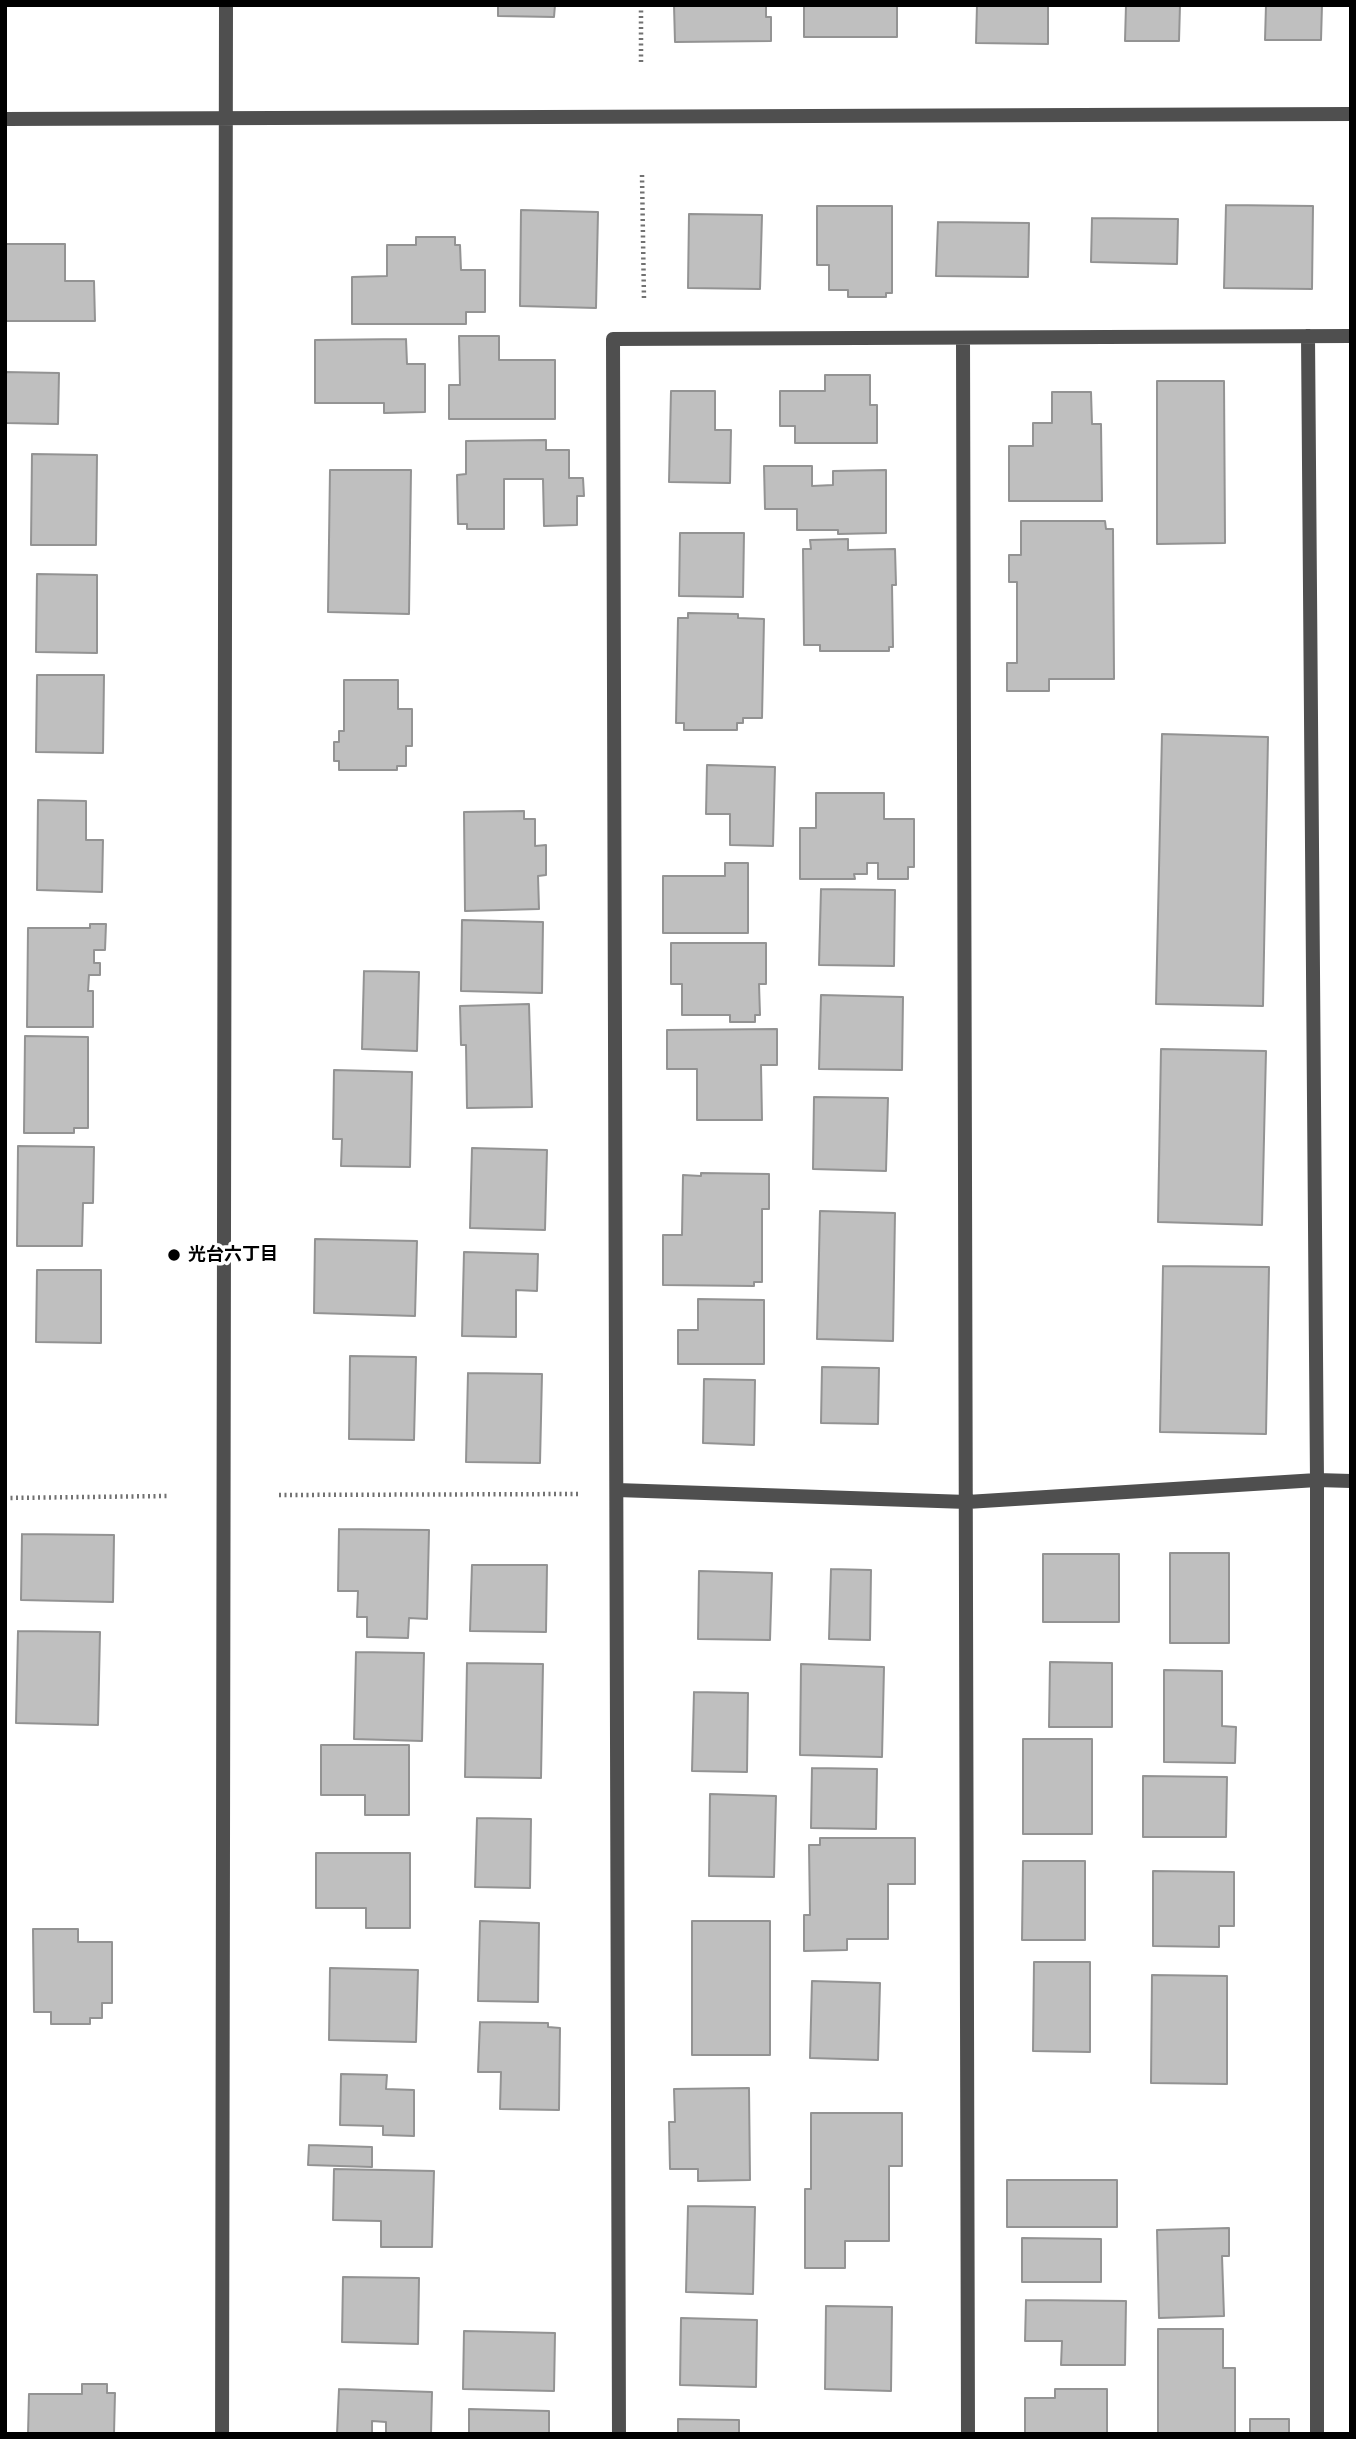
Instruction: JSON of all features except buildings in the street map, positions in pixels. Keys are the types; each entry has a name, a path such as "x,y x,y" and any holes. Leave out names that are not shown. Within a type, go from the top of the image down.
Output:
{"street":[{"path":"222,2434 226,5"},
{"path":"5,119 1351,114"},
{"path":"1308,336 1317,1480 1317,2434"},
{"path":"619,2434 613,339 1351,336"},
{"path":"963,339 968,2434"},
{"path":"617,1490 967,1502 1317,1480 1351,1481"}],"path":[{"path":"641,5 641,62"},
{"path":"642,175 645,339"},
{"path":"279,1495 590,1494 617,1490"},
{"path":"5,1498 167,1496"}],"place":[{"name":"光台六丁目","path":"174,1255"}]}
